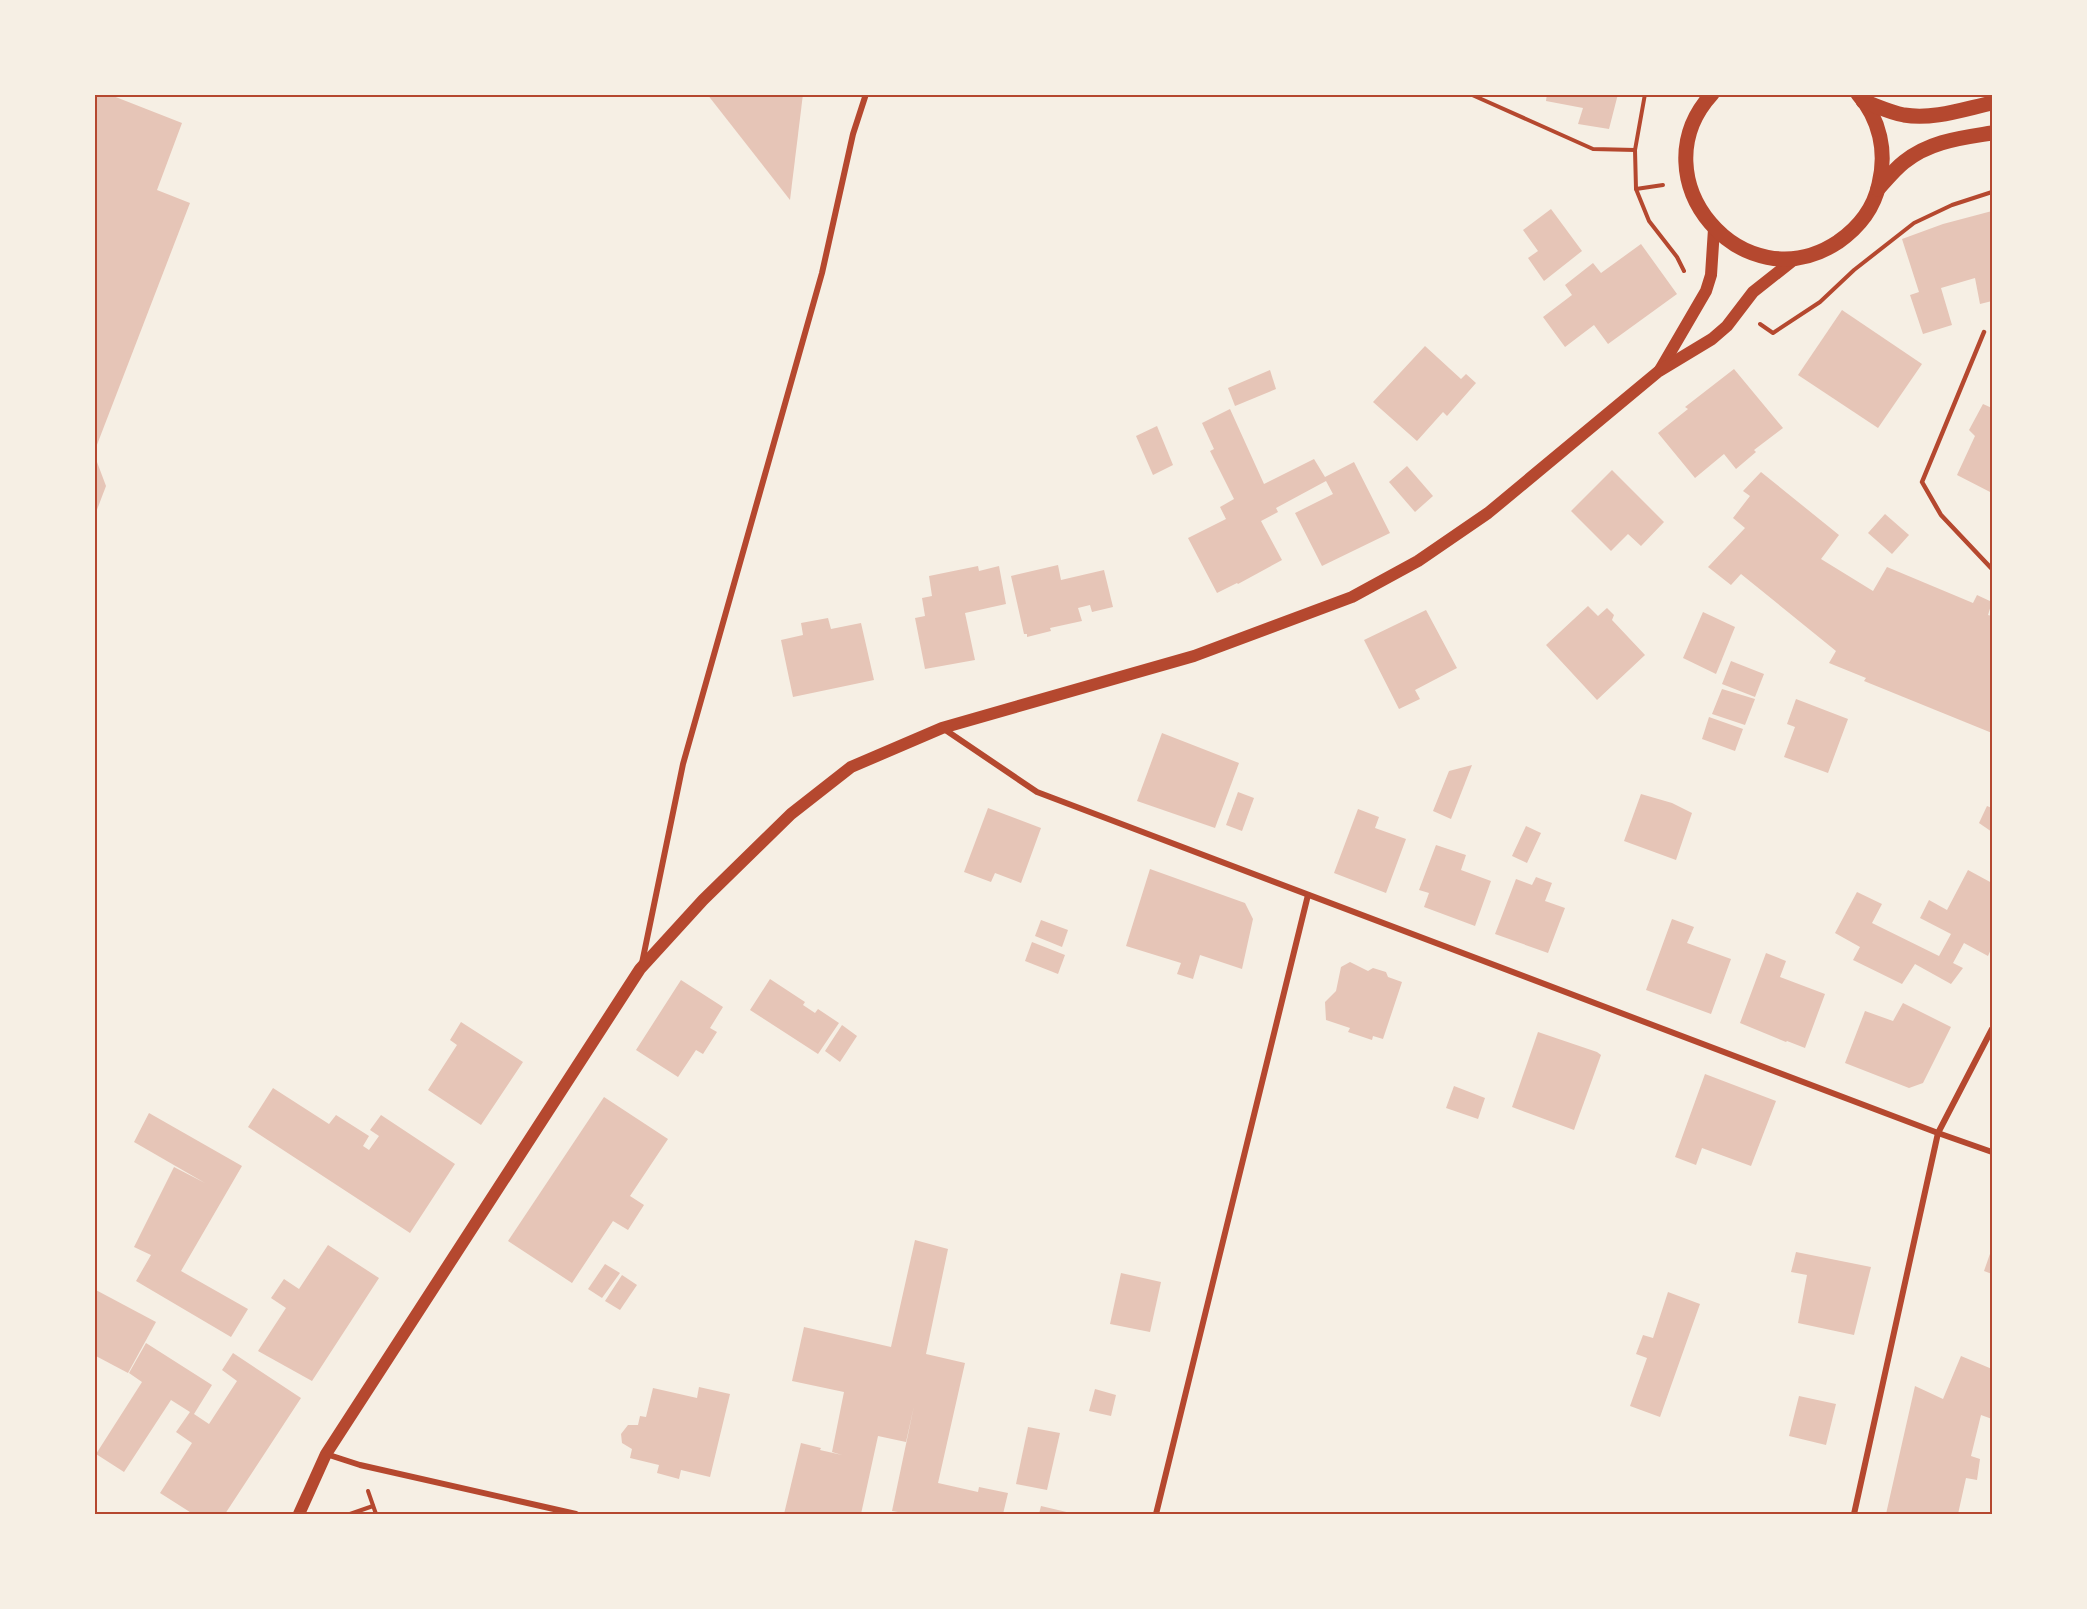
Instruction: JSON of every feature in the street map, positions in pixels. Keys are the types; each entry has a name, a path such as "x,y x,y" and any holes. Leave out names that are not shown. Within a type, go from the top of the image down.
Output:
{"main road":[{"path":"1707,98 1691,128 1686,154 1688,181 1694,199 1714,229 1743,249 1778,258 1796,258 1814,254 1831,246 1847,235 1871,206 1882,171 1882,152 1880,134 1861,98"},
{"path":"1861,98 1889,111 1906,115 1934,115 1992,103"},
{"path":"1878,189 1903,162 1920,150 1941,142 1992,133"},
{"path":"1659,371 1706,291 1711,275 1714,229"},
{"path":"299,1515 326,1454 640,969 703,900 800,807 851,767 942,728 1194,657 1352,597 1418,561 1488,513 1659,371 1712,339 1727,326 1754,292 1796,258"}],"street":[{"path":"640,969 683,764 822,273 853,134 866,94"},
{"path":"942,728 1037,792 1992,1152"},
{"path":"1156,1515 1308,895"},
{"path":"1854,1515 1938,1133 1992,1029"},
{"path":"326,1454 360,1465 576,1515"}],"lane":[{"path":"1984,332 1922,482 1941,515 1992,568"}],"path":[{"path":"1470,94 1593,149 1635,150 1645,94"},
{"path":"1773,333 1820,302 1854,270 1914,223 1952,205 1992,192"},
{"path":"350,1515 373,1506"}],"building":[{"path":"94,94 108,94 182,123 157,190 190,203 95,450"},
{"path":"707,94 803,94 790,200"},
{"path":"1547,94 1618,94 1609,129 1578,124 1583,108 1546,101"},
{"path":"1551,209 1582,251 1544,281 1528,258 1538,251 1523,230"},
{"path":"1992,211 1992,301 1980,304 1975,278 1941,288 1952,325 1923,334 1910,295 1919,292 1902,239 1943,224"},
{"path":"1641,244 1677,294 1608,344 1594,325 1565,347 1543,317 1572,295 1565,285 1593,263 1601,273"},
{"path":"1842,310 1922,364 1878,428 1798,375"},
{"path":"1425,346 1461,379 1466,374 1476,383 1447,416 1443,412 1417,441 1373,402"},
{"path":"1734,369 1783,428 1754,450 1756,452 1736,469 1724,454 1695,478 1658,433 1688,409 1685,407"},
{"path":"1270,370 1276,389 1235,406 1228,388"},
{"path":"1983,404 1992,408 1992,493 1957,475 1975,436 1969,430"},
{"path":"1230,409 1264,484 1314,459 1325,477 1354,462 1390,533 1322,566 1295,513 1333,494 1326,481 1276,508 1278,512 1261,521 1282,560 1217,593 1188,538 1226,519 1220,507 1234,499 1210,451 1214,449 1202,423"},
{"path":"1157,426 1173,465 1153,475 1136,436"},
{"path":"94,454 106,486 95,515 94,515"},
{"path":"1407,466 1433,496 1415,512 1389,482"},
{"path":"1612,470 1664,522 1641,546 1628,534 1611,551 1571,511"},
{"path":"1761,472 1839,535 1821,559 1873,591 1887,567 1973,603 1977,595 1992,602 1988,615 1992,616 1992,733 1864,681 1866,678 1829,663 1836,651 1741,574 1731,585 1708,567 1745,528 1733,518 1750,496 1743,491"},
{"path":"1885,514 1909,535 1892,554 1868,533"},
{"path":"1058,565 1061,580 1104,570 1113,607 1092,612 1090,605 1078,608 1082,621 1050,628 1051,631 1027,637 1027,634 1024,634 1011,576"},
{"path":"978,566 979,571 999,566 1006,604 965,613 975,660 925,669 915,618 925,616 922,598 932,596 929,576"},
{"path":"1588,606 1598,616 1607,608 1614,615 1612,620 1645,655 1597,700 1546,645"},
{"path":"1426,610 1457,668 1415,690 1420,699 1399,709 1364,640"},
{"path":"1703,612 1735,627 1716,674 1683,658"},
{"path":"828,618 831,629 861,623 874,680 793,697 781,640 803,635 801,623"},
{"path":"1731,661 1764,674 1755,697 1722,684"},
{"path":"1722,689 1755,699 1745,725 1712,714"},
{"path":"1796,699 1848,719 1828,773 1784,757 1795,727 1787,724"},
{"path":"1709,717 1743,729 1735,751 1702,739"},
{"path":"1162,733 1239,763 1215,828 1137,801"},
{"path":"1472,765 1451,819 1433,811 1449,771"},
{"path":"1238,792 1254,798 1242,831 1226,825"},
{"path":"1641,794 1672,803 1692,813 1676,860 1624,841"},
{"path":"1987,806 1992,808 1992,832 1979,823"},
{"path":"988,808 1041,828 1021,883 995,873 991,882 964,872"},
{"path":"1358,809 1379,817 1375,828 1406,839 1386,893 1334,873"},
{"path":"1526,826 1541,833 1527,863 1512,856"},
{"path":"1436,845 1466,855 1461,870 1491,881 1475,926 1424,907 1429,893 1419,890"},
{"path":"1150,869 1245,903 1253,919 1242,969 1200,955 1193,979 1177,974 1181,963 1126,946"},
{"path":"1968,870 1992,883 1992,947 1988,956 1964,943 1953,963 1963,968 1951,984 1915,964 1902,984 1853,960 1860,947 1835,933 1857,892 1882,904 1872,923 1939,956 1951,934 1920,918 1929,900 1947,910"},
{"path":"1536,877 1552,883 1545,901 1565,908 1548,953 1495,934 1516,879 1532,885"},
{"path":"1672,919 1694,927 1687,943 1731,959 1711,1014 1646,990"},
{"path":"1041,920 1068,930 1062,947 1035,936"},
{"path":"1032,942 1065,955 1058,974 1025,961"},
{"path":"1766,953 1786,961 1780,977 1825,994 1805,1048 1740,1023"},
{"path":"1350,962 1368,971 1373,968 1386,972 1388,977 1402,982 1383,1039 1373,1036 1372,1040 1348,1032 1350,1028 1326,1020 1325,1002 1336,991 1341,967"},
{"path":"770,979 805,1002 803,1005 815,1013 818,1009 839,1023 818,1054 750,1010"},
{"path":"681,980 723,1007 710,1028 717,1032 703,1054 696,1050 678,1077 636,1050"},
{"path":"1903,1003 1951,1027 1923,1083 1909,1088 1845,1063 1865,1011 1893,1021"},
{"path":"461,1022 523,1062 481,1125 428,1090 457,1045 450,1040"},
{"path":"842,1025 857,1036 840,1062 825,1051"},
{"path":"1538,1032 1601,1055 1574,1130 1512,1107"},
{"path":"1705,1074 1776,1101 1751,1166 1702,1148 1696,1165 1675,1157"},
{"path":"1454,1086 1485,1098 1478,1119 1446,1108"},
{"path":"273,1088 329,1124 336,1115 369,1136 363,1146 369,1150 379,1136 370,1130 381,1115 455,1164 410,1233 248,1127"},
{"path":"604,1097 668,1139 630,1196 644,1205 628,1230 613,1221 572,1283 508,1241"},
{"path":"149,1113 242,1166 181,1271 248,1309 231,1337 136,1281 151,1255 134,1247 174,1167 205,1183 134,1142"},
{"path":"915,1240 948,1249 926,1354 965,1363 938,1483 978,1492 979,1487 1008,1493 1003,1514 910,1514 892,1511 914,1406 906,1442 878,1436 861,1514 784,1514 801,1443 842,1455 832,1452 844,1392 792,1381 804,1327 891,1347"},
{"path":"328,1245 379,1278 312,1381 258,1351 286,1308 271,1298 284,1279 299,1289"},
{"path":"1992,1248 1992,1274 1984,1271"},
{"path":"1796,1252 1871,1267 1854,1335 1798,1323 1807,1275 1791,1272"},
{"path":"605,1264 620,1273 602,1298 588,1289"},
{"path":"1121,1273 1161,1282 1150,1332 1110,1324"},
{"path":"622,1275 637,1285 620,1310 605,1301"},
{"path":"94,1289 156,1322 128,1373 94,1355"},
{"path":"1668,1292 1700,1304 1660,1417 1630,1406 1647,1358 1636,1354 1643,1335 1653,1338"},
{"path":"146,1343 212,1385 194,1414 209,1424 237,1381 222,1370 233,1353 301,1398 225,1514 193,1514 160,1493 192,1443 176,1432 190,1412 171,1400 124,1472 96,1454 142,1382 129,1373"},
{"path":"1961,1356 1992,1369 1992,1419 1981,1415 1971,1456 1980,1459 1977,1480 1966,1478 1958,1514 1886,1514 1915,1386 1943,1399"},
{"path":"699,1387 730,1394 710,1477 681,1470 679,1479 657,1473 659,1465 630,1458 632,1449 622,1443 621,1434 628,1425 638,1425 640,1416 646,1417 653,1388 697,1398"},
{"path":"1095,1389 1116,1395 1111,1416 1089,1411"},
{"path":"1799,1396 1836,1404 1826,1445 1789,1436"},
{"path":"1028,1427 1060,1433 1047,1490 1016,1484"},
{"path":"1041,1506 1075,1514 1039,1514"}]}
